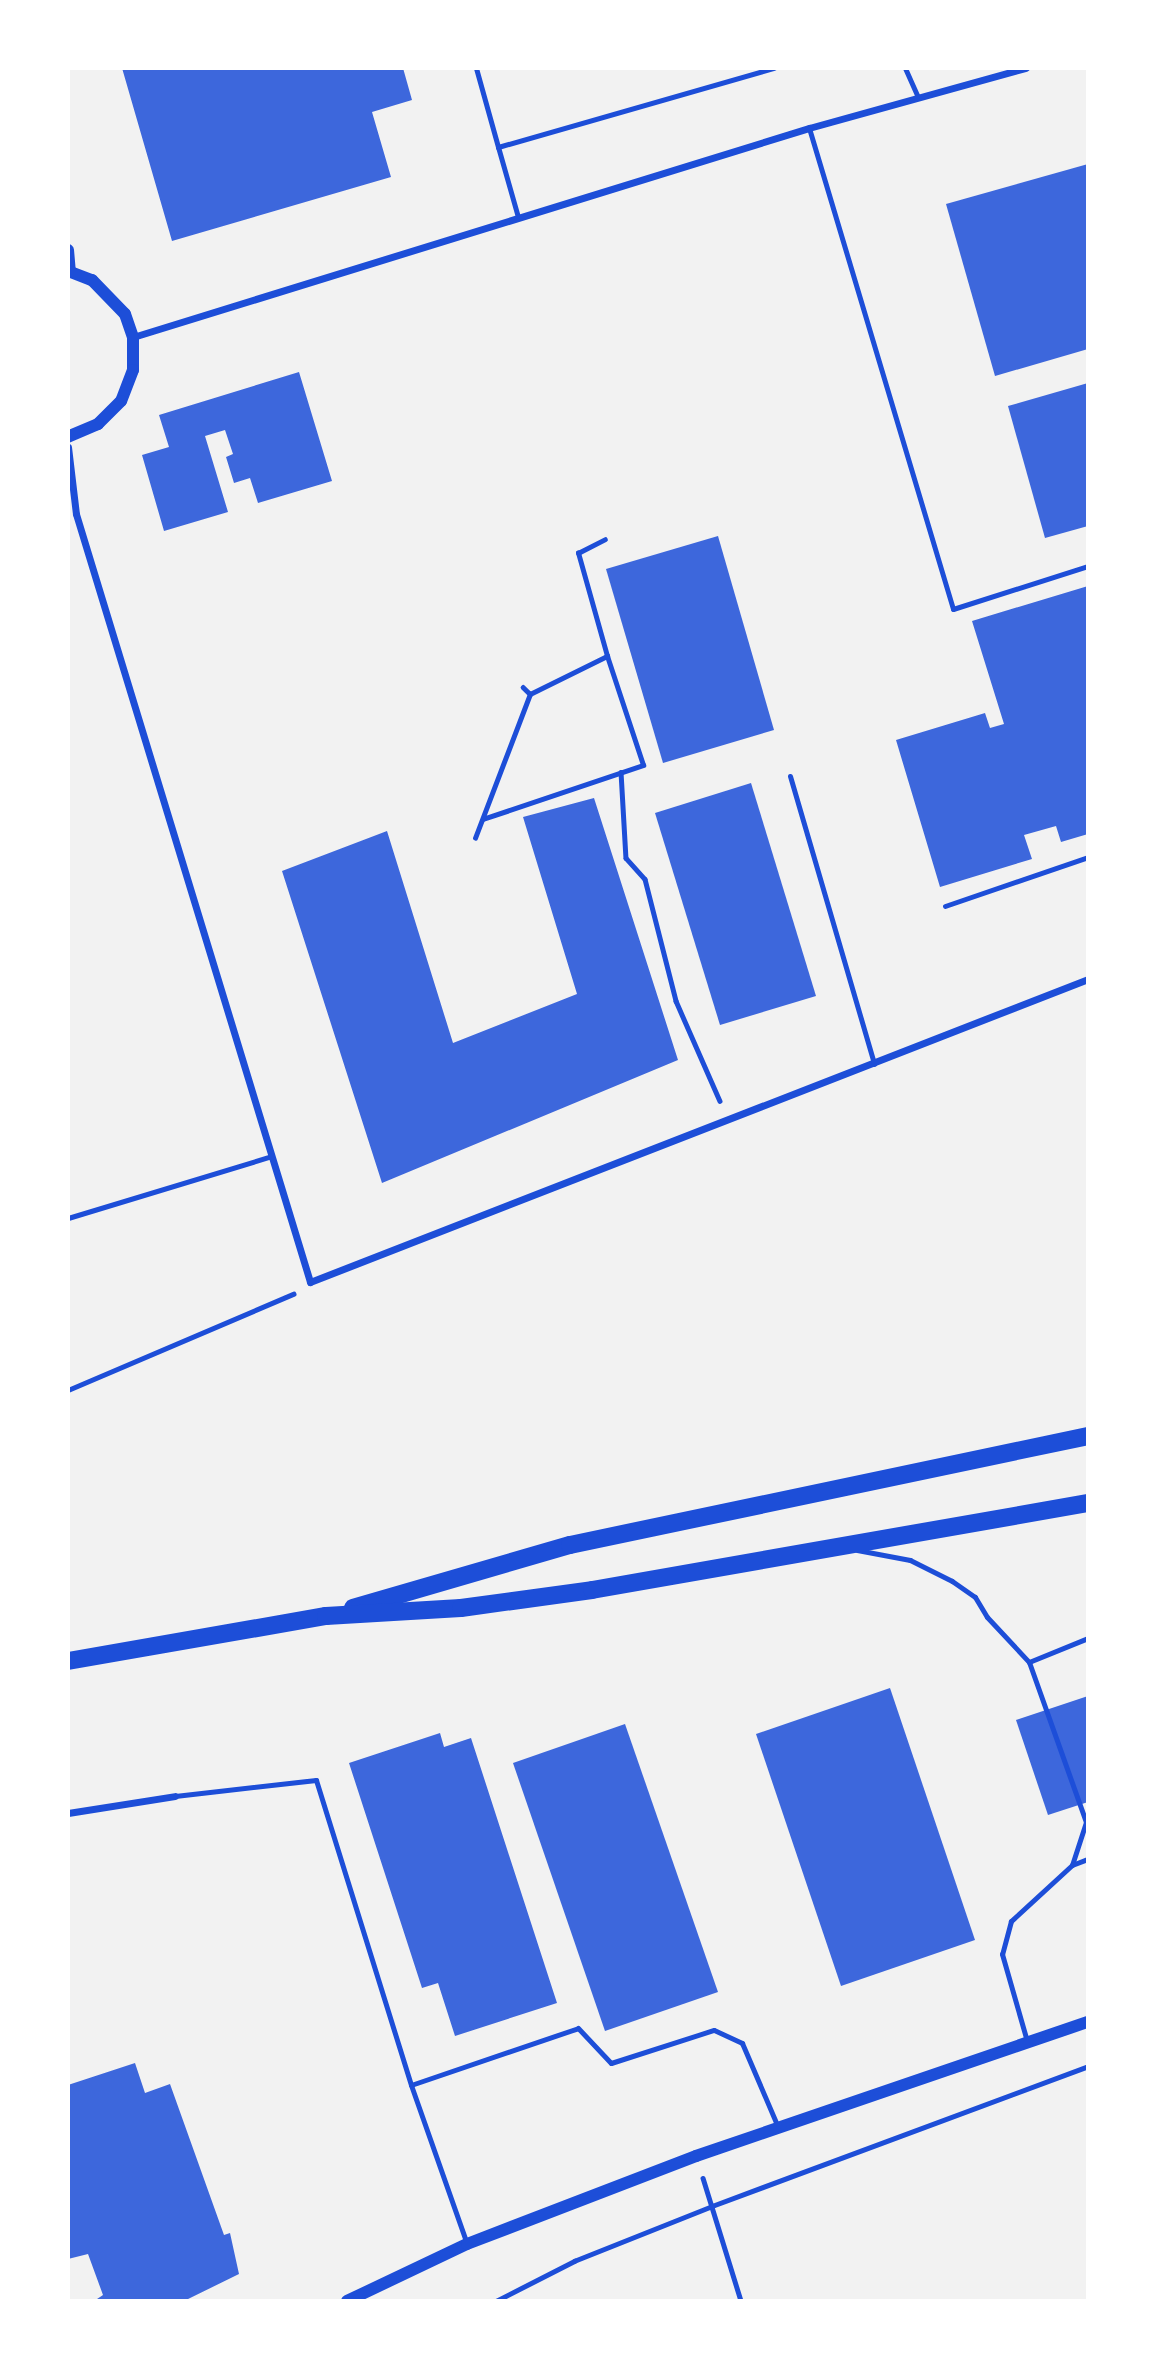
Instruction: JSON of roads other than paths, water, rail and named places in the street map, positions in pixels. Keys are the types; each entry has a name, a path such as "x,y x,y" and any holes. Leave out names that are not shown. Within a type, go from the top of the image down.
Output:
{"main road":[{"path":"326,1616 569,1545 1088,1436"},
{"path":"68,1661 326,1616 527,1599 1084,1505"}],"street":[{"path":"133,337 809,128 1026,68"},
{"path":"68,250 69,271 111,295 133,337 133,370 121,401 97,424 68,437"},
{"path":"68,447 76,514 269,1157 310,1282 1088,979"},
{"path":"68,1813 175,1796"},
{"path":"1056,2030 1088,2012"},
{"path":"347,2301 467,2244 778,2128 1056,2030 1088,2022"}],"lane":[{"path":"475,68 517,217"},
{"path":"498,147 774,68"},
{"path":"908,68 918,97"},
{"path":"809,128 953,609 1088,566"},
{"path":"790,776 874,1064"},
{"path":"946,906 1088,857"},
{"path":"68,1218 269,1157"},
{"path":"840,1547 911,1560 975,1597 987,1617 1029,1662 1086,1822 1072,1866"},
{"path":"1029,1662 1088,1638"},
{"path":"175,1796 316,1780 411,2085 467,2244"},
{"path":"1027,2041 1002,1954 1011,1922 1072,1866 1088,1859"},
{"path":"411,2085 578,2028 611,2063 715,2030 742,2043 778,2128"}]}
